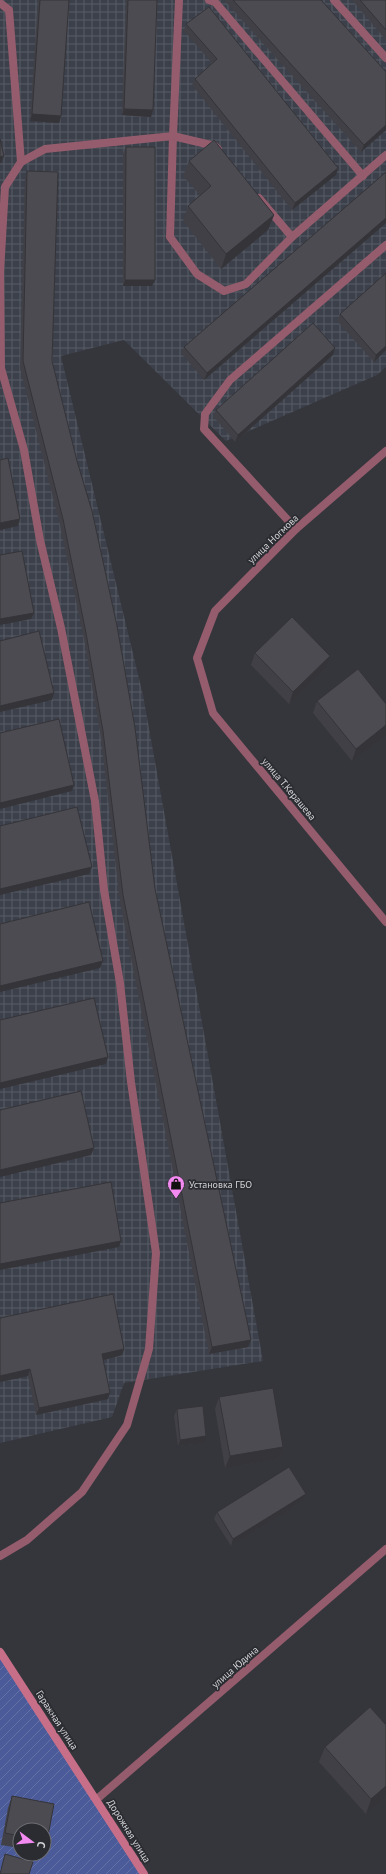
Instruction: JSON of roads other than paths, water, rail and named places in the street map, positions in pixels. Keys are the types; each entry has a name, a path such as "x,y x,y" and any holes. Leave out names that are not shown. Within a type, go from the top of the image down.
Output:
{"street":[{"path":"179,0 170,237 196,274 224,292 246,284 292,236 364,176 386,155"},
{"path":"209,0 214,2 364,176"},
{"path":"334,0 386,58"},
{"path":"0,3 9,10 21,162"},
{"path":"0,1556 27,1540 82,1492 127,1425 149,1349 156,1253 131,1082 120,983 104,890 95,800 60,628 40,540 24,450 1,368 0,272 4,187 21,162 44,149 173,136 215,146 225,158"},
{"path":"251,188 292,236"},
{"path":"296,529 204,429 205,414 230,380 386,245"},
{"name":"улица Ногмова","path":"197,658 215,611 296,529 386,451"},
{"name":"улица Т.Керашева","path":"197,658 213,713 386,922"},
{"name":"улица Юдина","path":"97,1799 386,1549"},
{"name":"Гаражная улица","path":"0,1654 97,1799"},
{"name":"Дорожная улица","path":"97,1799 144,1874"}],"place":[{"name":"Установка ГБО","path":"176,1199"}]}
